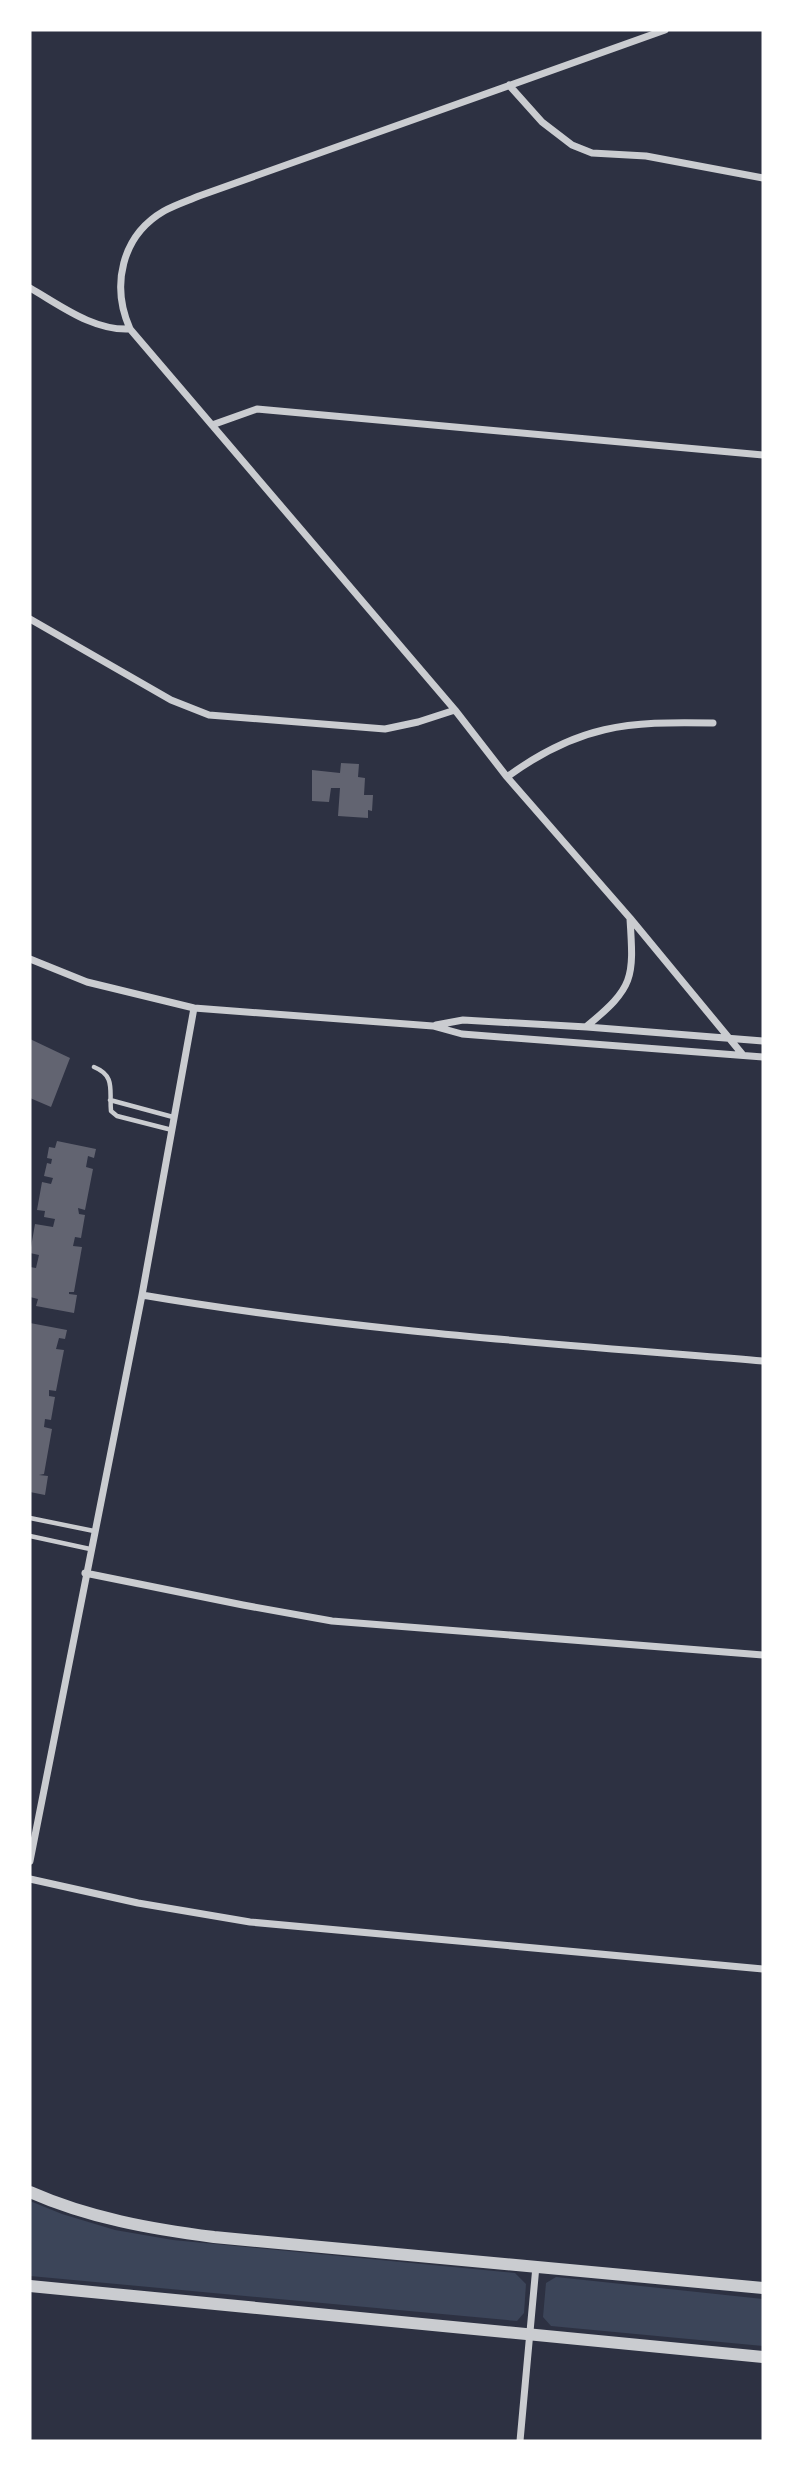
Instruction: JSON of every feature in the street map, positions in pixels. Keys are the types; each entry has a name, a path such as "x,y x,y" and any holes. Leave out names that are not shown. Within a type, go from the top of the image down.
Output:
{"street":[{"path":"665,30 199,196 164,211 141,230 125,256 121,271 121,301 130,329 455,710 507,778 630,918 743,1055"},
{"path":"509,85 542,122 572,145 592,153 646,156 763,178"},
{"path":"30,288 88,321 107,327 130,329"},
{"path":"212,425 257,409 763,454"},
{"path":"30,620 171,700 209,715 385,729 455,710"},
{"path":"507,778 561,744 597,730 635,723 713,723"},
{"path":"587,1027 613,1004 629,978 632,958 630,918"},
{"path":"30,959 87,982 194,1008 433,1026 462,1034 763,1057"},
{"path":"30,1861 142,1295 194,1008"},
{"path":"433,1026 463,1020 763,1041"},
{"path":"142,1295 227,1310 389,1329 763,1361"},
{"path":"85,1573 331,1621 763,1655"},
{"path":"30,1879 138,1903 250,1922 763,1969"},
{"path":"30,2192 94,2215 151,2229 763,2288"},
{"path":"520,2441 536,2266"},
{"path":"30,2286 763,2357"}],"lane":[{"path":"94,1067 106,1072 110,1080 111,1111 117,1116 172,1129"},
{"path":"110,1100 174,1118"},
{"path":"30,1518 94,1531"},
{"path":"30,1535 90,1549"}],"shaded area":[{"path":"30,2201 115,2230 173,2240 515,2273 526,2284 524,2313 517,2321 30,2276"},
{"path":"556,2277 763,2299 763,2346 551,2326 543,2317 546,2283"}],"building":[{"path":"341,763 359,764 358,777 365,778 364,795 373,795 372,811 368,810 368,818 338,816 340,788 331,788 329,802 312,801 312,770 340,773"},
{"path":"30,1039 70,1058 51,1107 30,1098"},
{"path":"57,1141 96,1149 94,1158 88,1156 86,1167 93,1169 85,1210 78,1208 79,1214 85,1215 81,1238 75,1237 73,1246 82,1247 74,1292 69,1292 77,1295 74,1313 36,1306 38,1299 30,1297 30,1267 36,1268 39,1255 30,1253 35,1224 53,1227 55,1219 44,1217 45,1211 37,1210 42,1182 51,1184 53,1178 44,1176 47,1163 51,1164 52,1159 47,1158 49,1147 55,1148"},
{"path":"30,1323 67,1330 65,1339 59,1338 56,1349 64,1350 56,1391 49,1390 49,1396 55,1397 51,1420 45,1419 44,1427 52,1429 44,1474 39,1475 48,1476 45,1495 30,1492"}]}
